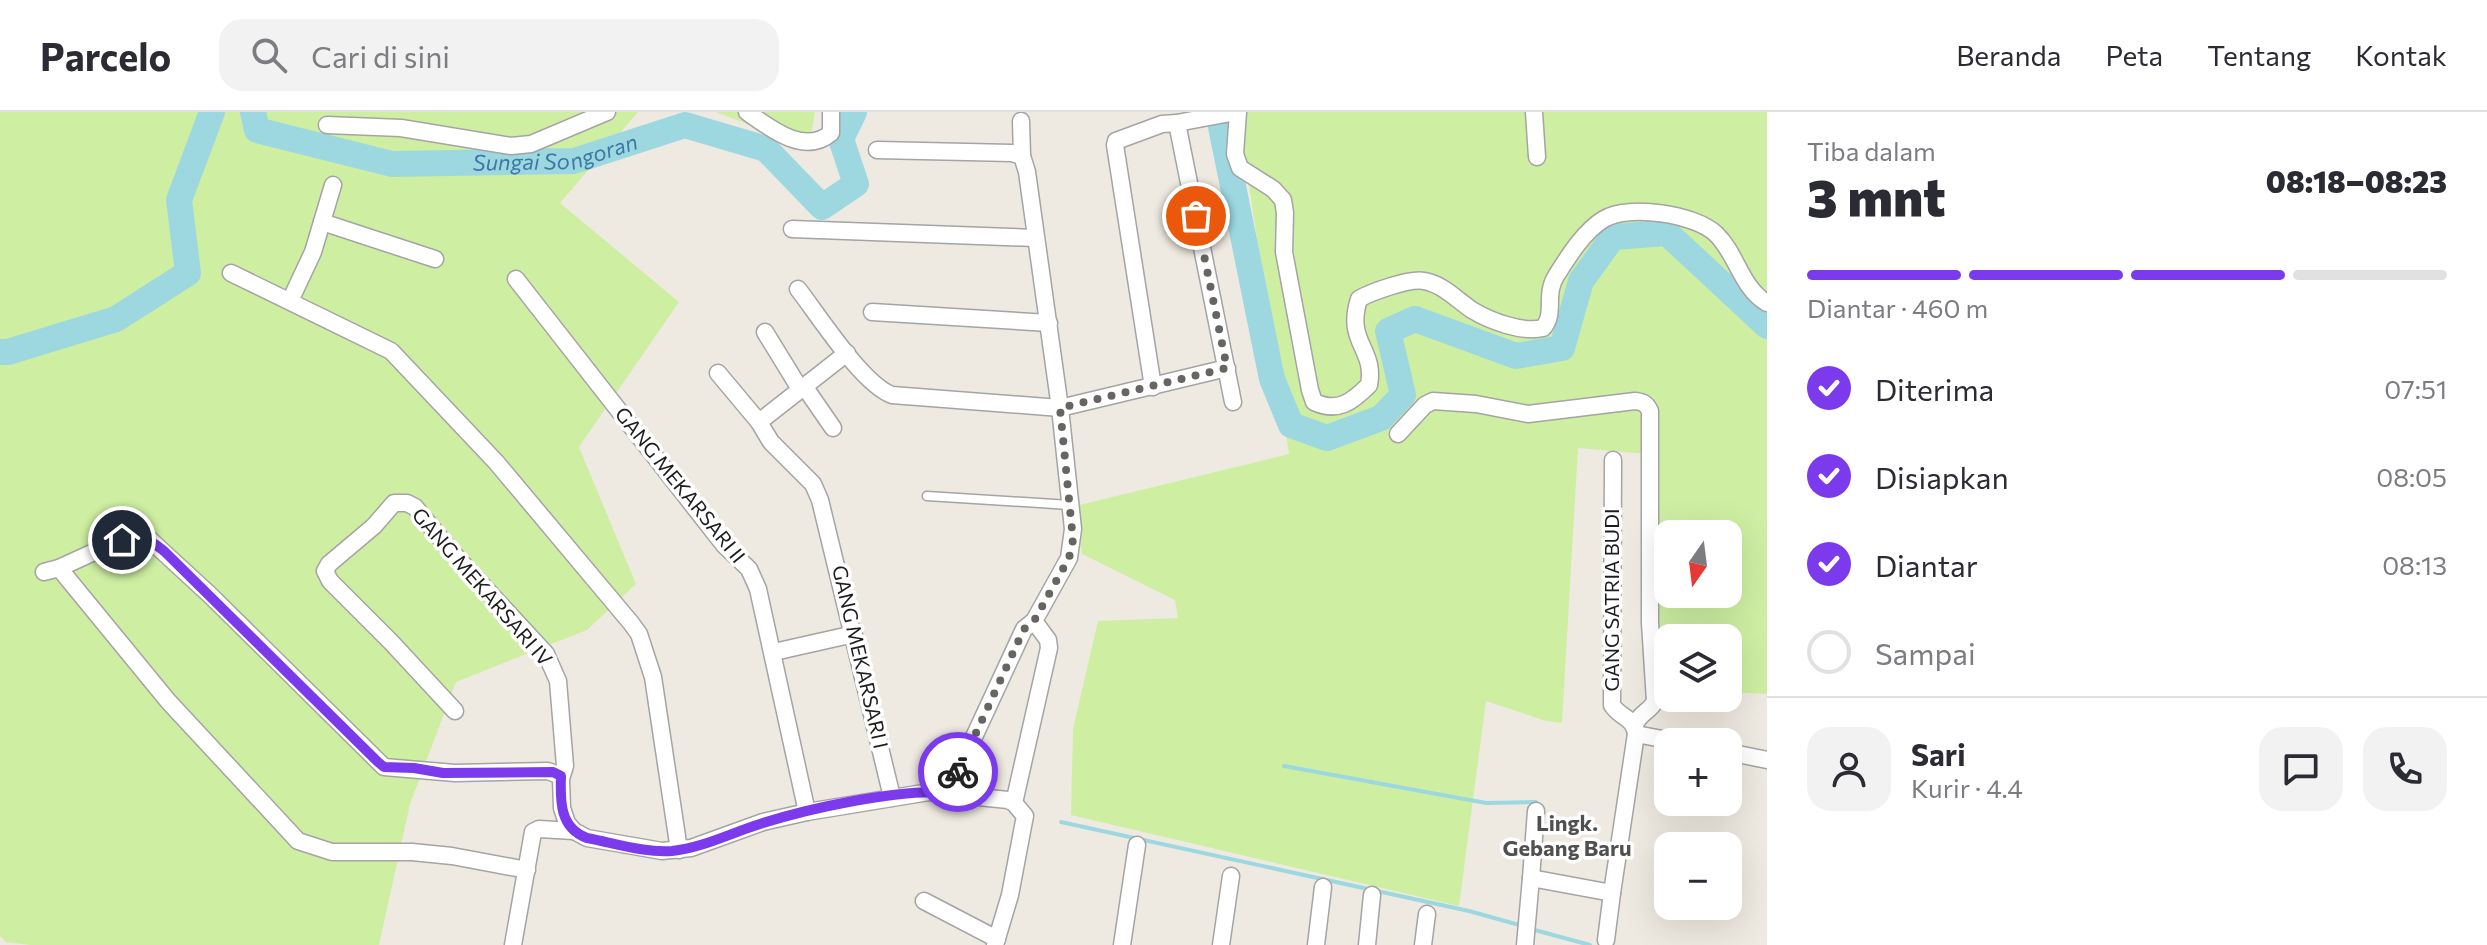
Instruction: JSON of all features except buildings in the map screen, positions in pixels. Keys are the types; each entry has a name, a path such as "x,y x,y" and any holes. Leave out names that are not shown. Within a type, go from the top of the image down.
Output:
{"street":[{"path":"327,125 401,128 511,146 531,144 607,112"},
{"path":"747,112 784,136 805,142 824,139 831,133 831,112"},
{"path":"1153,387 1116,141 1150,128 1235,112 1235,154 1240,168 1273,189 1283,200 1284,252 1310,390 1314,402 1327,408 1345,404 1369,385 1370,363 1353,327 1359,299 1368,293 1422,280 1435,284 1475,312 1516,327 1543,328 1550,316 1548,298 1556,277 1580,241 1604,219 1618,215 1652,213 1696,220 1716,234 1727,247 1747,284 1767,303"},
{"path":"1534,112 1537,157"},
{"path":"1021,121 1022,156"},
{"path":"1177,123 1233,402"},
{"path":"877,150 1012,153 1026,161 1060,408 1073,529 1072,550 1034,621 1024,629 945,793"},
{"path":"290,301 313,252 333,185"},
{"path":"322,222 435,259"},
{"path":"792,229 1035,238"},
{"path":"231,273 391,351 496,462 631,623 639,634 653,677 679,850"},
{"name":"GANG MEKARSARI II","path":"516,279 724,545 749,569 758,589 774,652 807,812"},
{"path":"798,289 847,353 881,391 892,395 1060,408 1227,368"},
{"path":"872,312 1049,323"},
{"path":"765,332 833,428"},
{"path":"759,422 847,353"},
{"name":"GANG MEKARSARI I","path":"718,373 759,422 771,442 813,484 826,517 892,797"},
{"path":"1398,434 1425,405 1433,401 1476,404 1528,414 1635,401 1648,405 1650,623 1655,701 1638,717 1635,730 1606,940"},
{"name":"GANG SATRIA BUDI","path":"1613,460 1612,705 1616,712 1631,719 1635,730"},
{"name":"GANG MEKARSARI IV","path":"455,711 330,581 325,571 394,503 415,507 550,661 558,681 565,766 561,776 563,813 580,834"},
{"path":"527,870 412,852 332,852 298,841 52,570 129,536 147,537 384,767 455,773 548,771 561,776"},
{"path":"1014,803 1049,648 1048,640 1034,621"},
{"path":"774,652 854,634"},
{"path":"1635,730 1654,735"},
{"path":"1742,755 1767,760"},
{"path":"513,945 533,832 539,829 662,851 679,850 763,822 892,797 945,793 1014,803 1025,816 1024,827 1010,895 996,942 924,901"},
{"path":"1526,941 1536,811"},
{"path":"1122,945 1137,845"},
{"path":"1221,945 1231,876"},
{"path":"1531,878 1612,893"},
{"path":"1316,945 1323,887"},
{"path":"1367,945 1372,895"},
{"path":"1423,945 1427,914"}],"lane":[{"path":"927,496 1070,505"}],"green space":[{"path":"0,112 638,112 560,203 679,302 579,447 636,584 587,630 456,682 410,804 379,945 30,945 6,942 0,936"},
{"path":"716,112 815,112 809,148"},
{"path":"1238,112 1767,112 1767,694 1742,693 1742,624 1659,624 1658,608 1742,608 1742,520 1654,520 1654,554 1647,454 1578,448 1562,723 1546,721 1486,701 1459,906 1071,815 1073,729 1098,621 1178,618 1175,600 1082,554 1075,506 1289,454"}],"waterway":[{"name":"Sungai Songoran","path":"0,352 116,319 188,273 179,200 212,112"},
{"name":"Sungai Songoran","path":"253,112 257,130 392,164 574,161 685,125 766,149 822,207 856,184 841,139 854,112"},
{"name":"Sungai Songoran","path":"1218,112 1272,379 1291,425 1327,438 1381,418 1403,395 1388,331 1415,319 1516,356 1562,348 1581,281 1613,237 1667,233 1767,326"},
{"path":"1284,766 1486,803 1536,802"},
{"path":"1061,822 1469,911 1523,926"},
{"path":"1531,929 1590,945"}],"way so far":[{"path":"958,772 1024,629 1034,621 1072,550 1073,529 1060,408 1227,368 1196,216"}],"district":[{"name":"Lingk. Gebang Baru","path":"1567,836"}],"route":[{"path":"122,540 137,535 147,537 164,551 384,767 443,773 553,772 561,776 564,818 578,834 587,838 662,851 679,850 763,822 844,804 908,794 948,793 958,772"}]}
